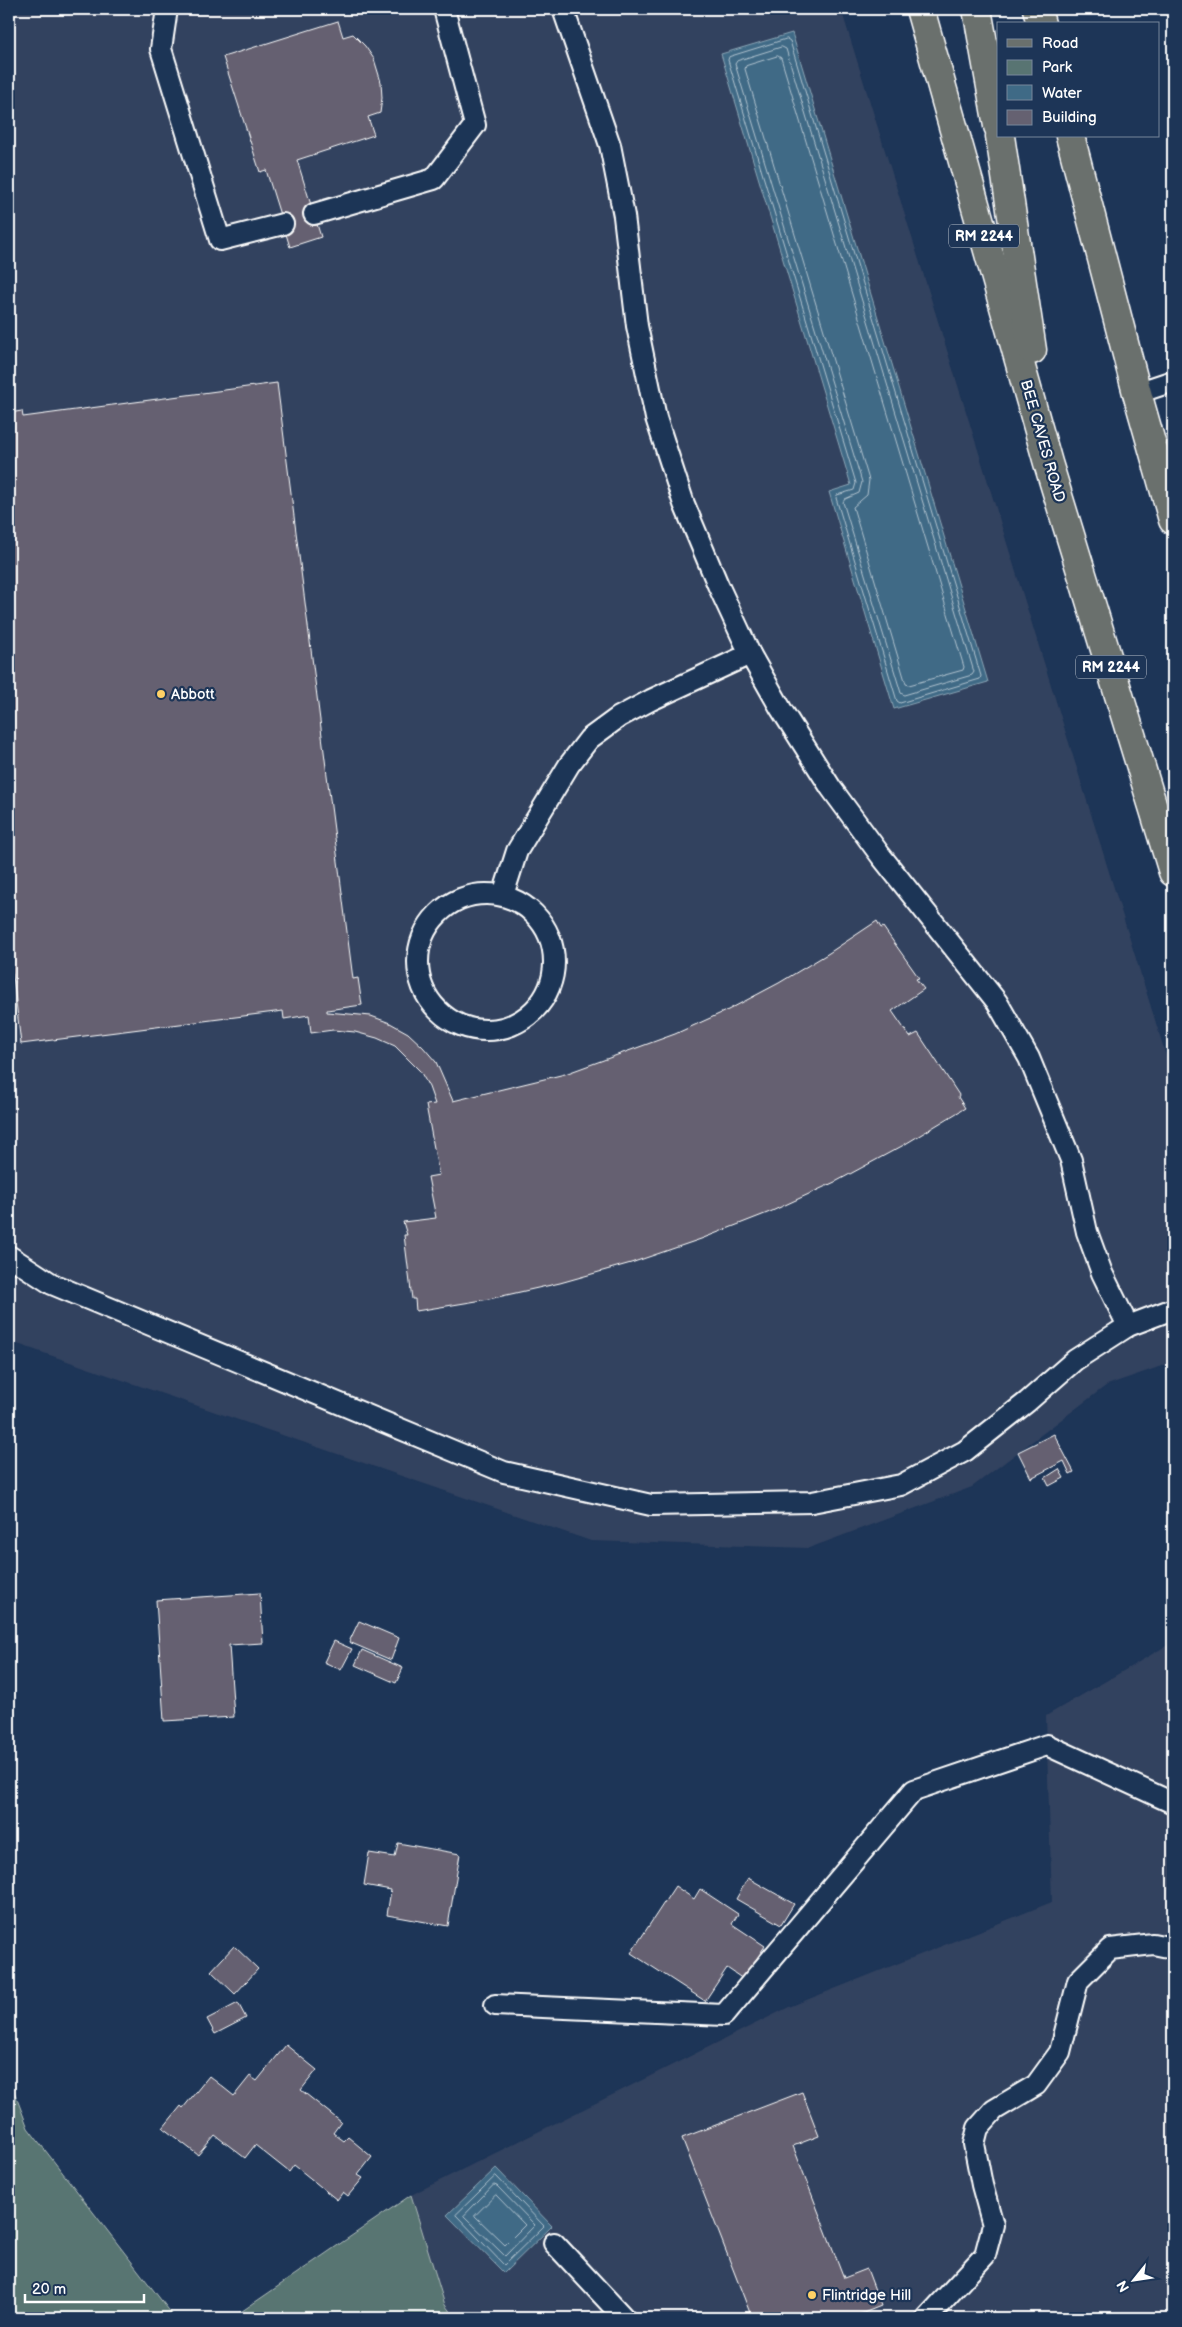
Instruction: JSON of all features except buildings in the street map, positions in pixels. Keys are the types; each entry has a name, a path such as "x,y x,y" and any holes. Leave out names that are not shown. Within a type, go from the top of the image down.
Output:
{"main road":[{"name":"BEE CAVES ROAD","path":"920,9 1048,463 1173,872"},
{"path":"978,9 997,120"},
{"path":"1037,9 1040,22"},
{"path":"1000,138 1048,463"},
{"path":"1071,138 1173,520"}],"lane":[{"path":"167,9 161,48 220,240 283,224"},
{"path":"314,214 434,179 476,125 444,9"},
{"path":"563,9 610,145 624,216 637,326 656,418 684,504 750,654 781,710 831,788 881,856 997,1002 1029,1058 1071,1160 1087,1232 1102,1273 1128,1326"},
{"path":"1138,393 1173,382"},
{"path":"503,895 517,852 569,765 589,739 619,717 651,700 750,654"},
{"path":"476,893 503,895 528,906 546,927 554,952 553,979 541,1004 521,1021 495,1030 468,1028 444,1017 426,996 418,971 419,944 431,920 451,902 476,893"},
{"path":"9,1256 52,1284 504,1472 574,1490 651,1505 812,1502 900,1485 965,1451 1027,1402 1075,1360 1128,1326 1173,1309"},
{"path":"495,2005 724,2015 914,1790 1047,1745 1173,1803"},
{"path":"927,2318 986,2255 994,2225 982,2185 974,2144 978,2128 994,2110 1036,2085 1060,2052 1078,1981 1110,1949 1153,1944 1173,1948"},
{"path":"554,2243 624,2318"}],"shaded area":[{"path":"9,9 841,9 1173,1078 1173,1362 1107,1385 972,1487 809,1548 591,1541 9,1341"},
{"path":"1173,1642 1173,2318 455,2318 445,2305 411,2195 789,2007 1052,1902 1046,1716"}],"green space":[{"path":"9,2078 28,2128 175,2318 9,2318"},
{"path":"411,2195 445,2305 455,2318 232,2318"}],"water":[{"path":"792,33 988,682 894,709 829,492 851,485 721,54"},
{"path":"496,2168 552,2226 504,2273 447,2215"}],"place":[{"name":"Abbott","path":"161,694"},
{"name":"Flintridge Hill","path":"812,2295"}]}
